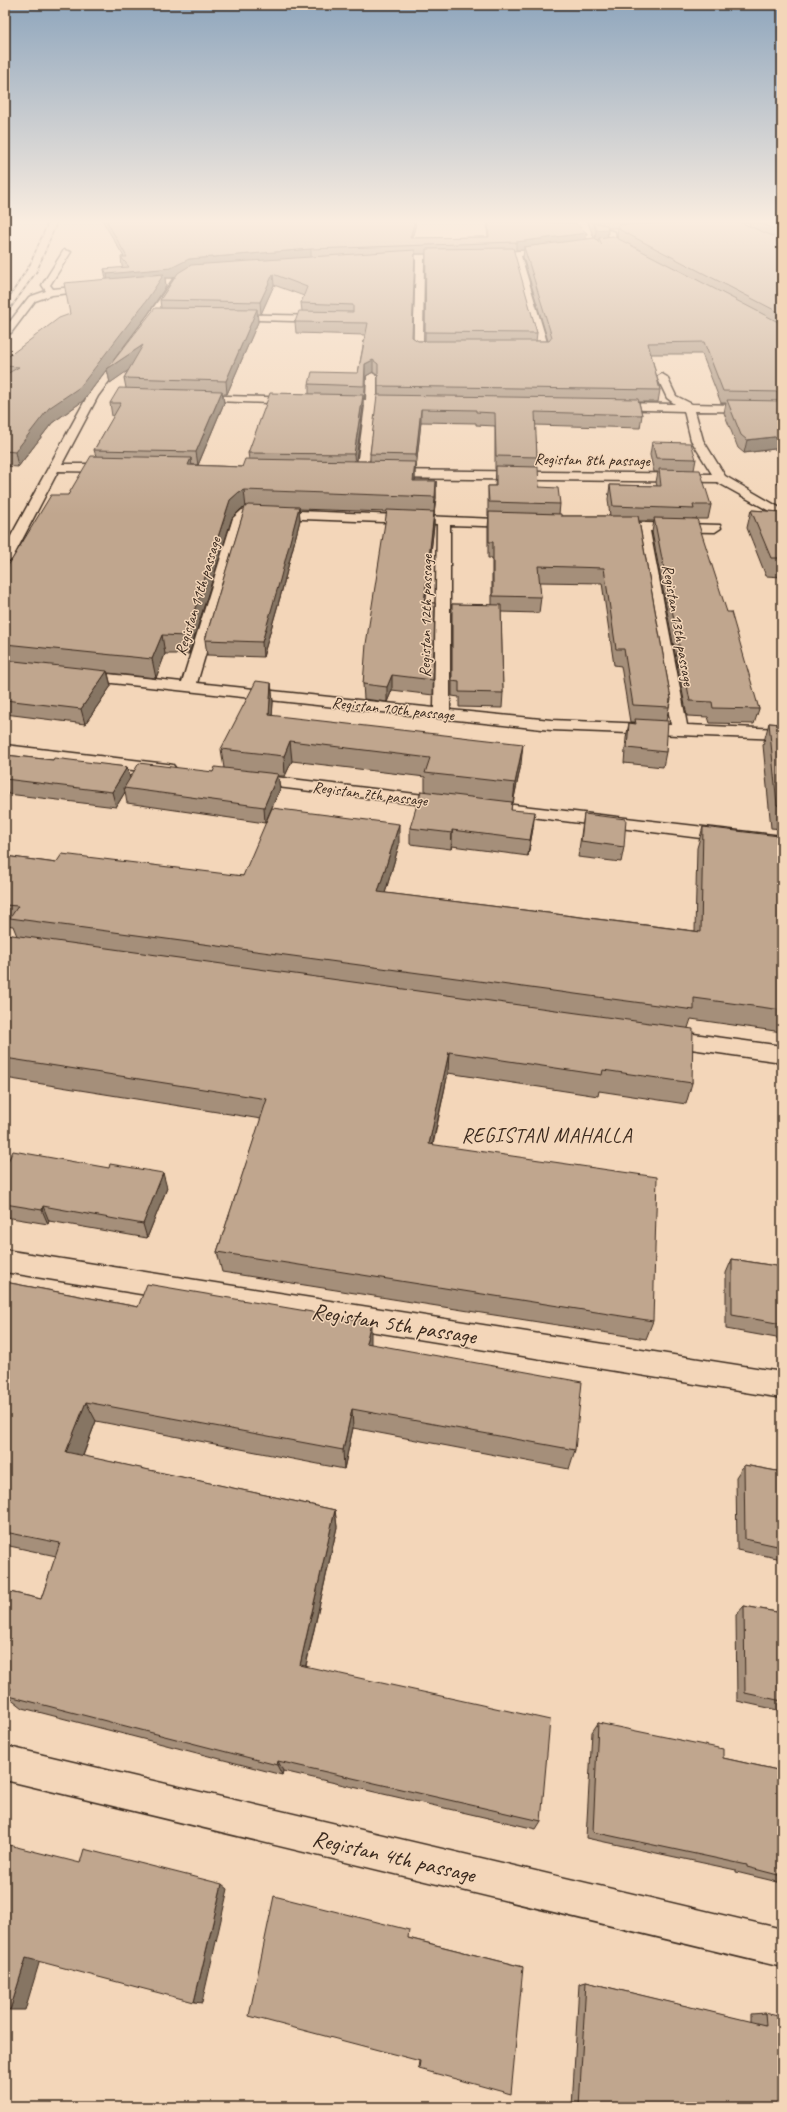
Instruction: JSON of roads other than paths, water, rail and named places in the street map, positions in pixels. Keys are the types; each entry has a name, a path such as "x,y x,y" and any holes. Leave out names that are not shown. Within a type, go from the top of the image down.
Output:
{"street":[{"path":"8,331 17,319"},
{"path":"5,559 56,467 93,395 151,319"},
{"path":"309,319 335,319"},
{"path":"419,319 418,348 452,348"},
{"path":"514,348 544,348 535,319"},
{"path":"362,473 371,403 372,376"},
{"path":"662,377 672,398 689,407"},
{"path":"93,395 109,396"},
{"path":"180,398 307,402"},
{"path":"323,402 419,404"},
{"path":"602,406 782,408"},
{"name":"Registan 8th passage","path":"689,407 697,440 720,478 782,514"},
{"path":"56,467 126,468"},
{"name":"Registan 8th passage","path":"346,473 720,478"},
{"name":"Registan 11th passage","path":"188,688 239,518 242,515 246,513 444,520"},
{"path":"444,520 532,523"},
{"name":"Registan 12th passage","path":"442,712 444,520"},
{"path":"595,525 715,528"},
{"name":"Registan 13th passage","path":"643,527 680,730"},
{"name":"Registan 10th passage","path":"66,675 442,712 551,725 782,734"},
{"path":"5,750 179,771"},
{"name":"Registan 7th passage","path":"235,777 465,805"},
{"path":"489,807 782,842"},
{"path":"649,1036 782,1054"},
{"name":"Registan 5th passage","path":"5,1261 782,1385"},
{"name":"Registan 4th passage","path":"5,1763 782,1948"}],"district":[{"name":"REGISTAN MAHALLA","path":"547,1135"}]}
